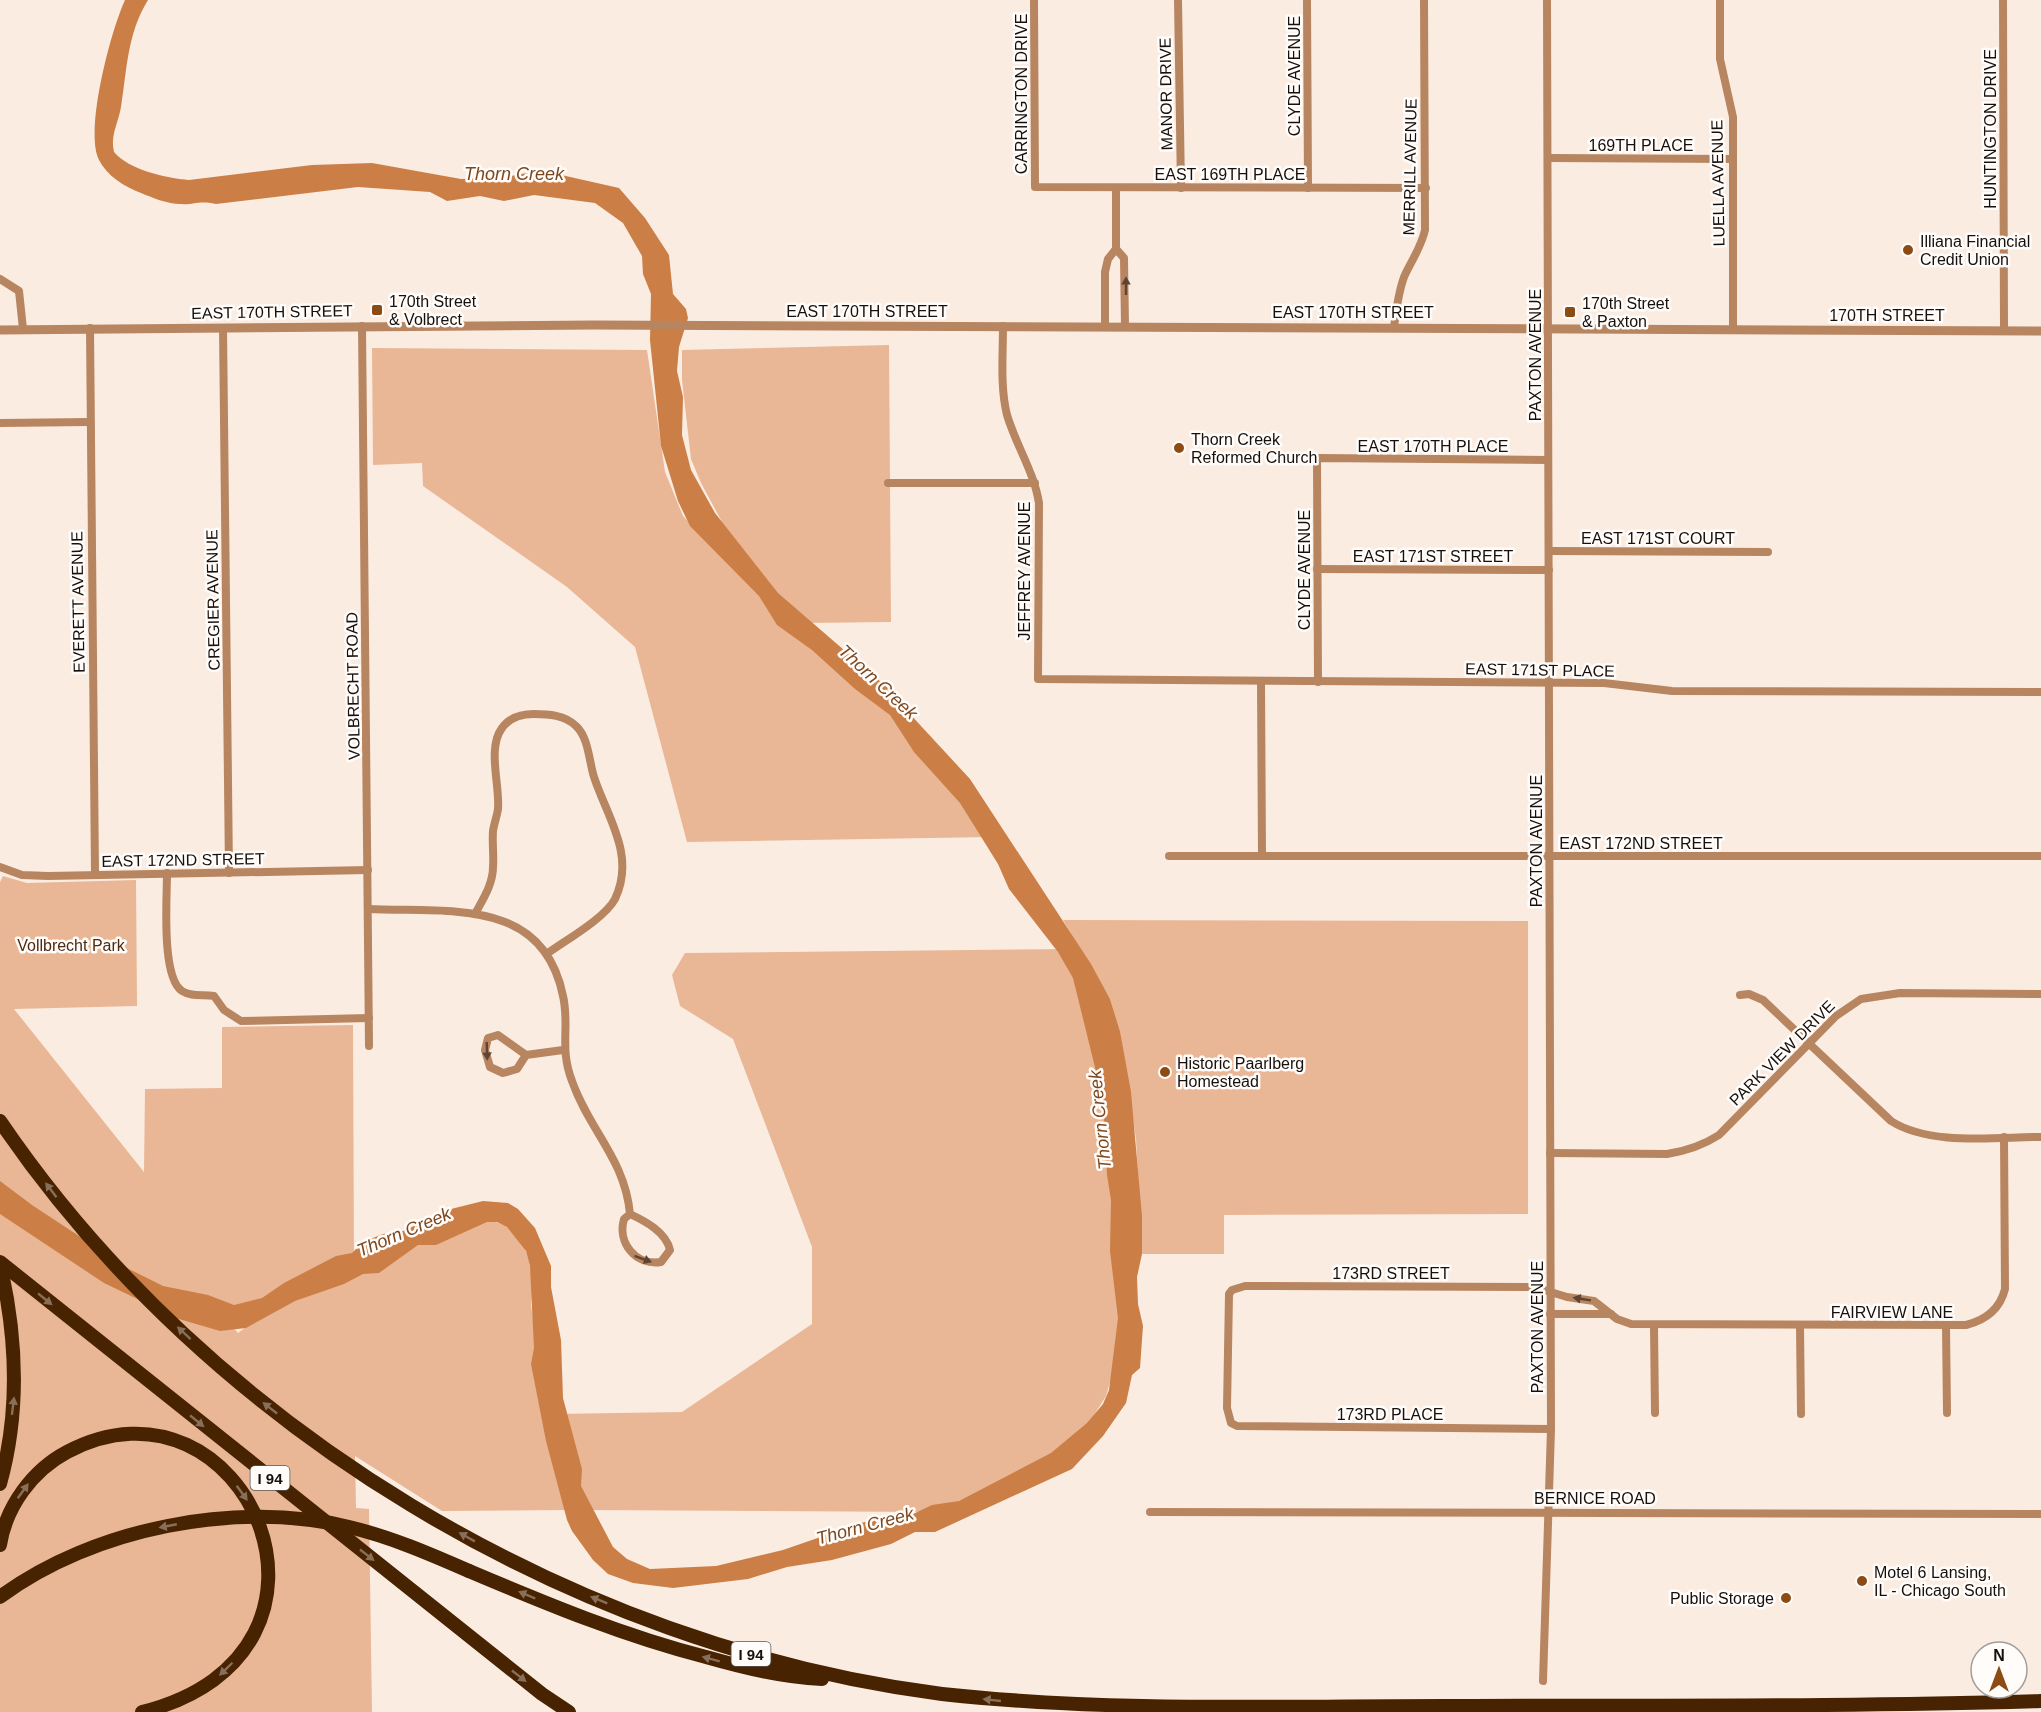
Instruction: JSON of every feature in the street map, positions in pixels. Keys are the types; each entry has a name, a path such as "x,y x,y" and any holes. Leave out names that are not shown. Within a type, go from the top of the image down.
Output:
{"highway":[{"name":"I 94","path":"0,1121 70,1215 151,1301 227,1373 273,1410 366,1477 423,1512 509,1559 575,1590 710,1641 851,1679 935,1693 1033,1703 1115,1706 1344,1706 1838,1705 2041,1701"},
{"name":"I 94","path":"0,1263 542,1694 569,1712"},
{"path":"0,1263 11,1317 14,1395 0,1484"},
{"path":"0,1545 10,1512 36,1475 60,1455 92,1441 108,1437 139,1435 177,1442 210,1459 237,1485 258,1518 268,1556 268,1593 257,1628 236,1661 217,1679 175,1701 142,1712"},
{"path":"0,1597 47,1569 84,1551 165,1526 207,1520 300,1520 348,1527 393,1540 559,1609 659,1645 788,1678 851,1679"},
{"path":"1838,1705 2002,1712"},
{"path":"1281,1712 1344,1706"}],"street":[{"name":"CARRINGTON DRIVE","path":"1034,0 1035,188"},
{"name":"MANOR DRIVE","path":"1178,0 1181,188"},
{"name":"CLYDE AVENUE","path":"1307,0 1308,188"},
{"name":"MERRILL AVENUE","path":"1394,328 1398,294 1405,275 1421,247 1425,230 1424,0"},
{"name":"PAXTON AVENUE","path":"1543,1681 1551,1429 1547,0"},
{"name":"LUELLA AVENUE","path":"1720,0 1720,59 1732,117 1733,330"},
{"name":"HUNTINGTON DRIVE","path":"2003,0 2004,331"},
{"name":"169TH PLACE","path":"1549,158 1732,159"},
{"name":"EAST 169TH PLACE","path":"1035,188 1426,188"},
{"path":"1105,326 1105,272 1108,259 1116,249 1116,188"},
{"path":"1116,249 1124,258 1125,326"},
{"path":"0,279 19,291 23,329"},
{"name":"EAST 170TH STREET","path":"0,330 593,324 1733,330"},
{"name":"VOLBRECHT ROAD","path":"362,326 369,1047"},
{"name":"JEFFREY AVENUE","path":"1003,326 1004,400 1012,430 1035,483 1039,503 1038,679"},
{"name":"EVERETT AVENUE","path":"90,328 89,422 95,875"},
{"name":"CREGIER AVENUE","path":"224,328 230,873"},
{"name":"170TH STREET","path":"1733,330 2041,331"},
{"path":"0,423 89,422"},
{"name":"CLYDE AVENUE","path":"1317,458 1318,682"},
{"name":"EAST 170TH PLACE","path":"1317,458 1548,460"},
{"path":"888,483 1035,483"},
{"name":"EAST 171ST COURT","path":"1549,551 1768,552"},
{"name":"EAST 171ST STREET","path":"1317,569 1549,570"},
{"name":"EAST 171ST PLACE","path":"1038,679 1549,682 1619,684 1672,691 2041,692"},
{"path":"1262,682 1262,856"},
{"path":"475,914 491,880 493,829 498,810 495,744 498,733 510,720 519,716 546,714 560,717 579,728 620,843 622,869 614,900 602,913 548,953"},
{"name":"EAST 172ND STREET","path":"1169,856 2041,856"},
{"name":"EAST 172ND STREET","path":"0,867 22,875 368,870"},
{"path":"167,873 168,953 170,968 179,989 188,994 214,996 224,1011 241,1021 369,1018"},
{"path":"368,909 498,917 518,925 536,939 548,953 558,974 564,998 563,1050 575,1091 620,1168 630,1214 661,1233 668,1242 670,1250 661,1262 643,1262 634,1257 621,1228 624,1219 630,1214"},
{"name":"PARK VIEW DRIVE","path":"1551,1153 1667,1154 1684,1151 1708,1142 1719,1135 1847,1006 1873,996 1900,993 2041,994"},
{"path":"1740,995 1749,994 1762,1000 1891,1121 1903,1129 1925,1136 2041,1137"},
{"path":"526,1055 522,1064 510,1073 496,1071 487,1059 488,1038 498,1035 526,1055 563,1050"},
{"name":"FAIRVIEW LANE","path":"1550,1291 1567,1298 1594,1301 1611,1314 1630,1324 1654,1326 1946,1326 1977,1322 1996,1309 2003,1298 2005,1288 2004,1137"},
{"name":"173RD STREET","path":"1231,1423 1227,1408 1227,1302 1232,1290 1245,1286 1534,1287 1550,1291"},
{"name":"FAIRVIEW LANE","path":"1550,1314 1611,1314"},
{"path":"1654,1326 1655,1413"},
{"path":"1800,1326 1801,1414"},
{"path":"1946,1326 1947,1413"},
{"name":"173RD PLACE","path":"1231,1423 1245,1427 1551,1429"},
{"name":"BERNICE ROAD","path":"1149,1512 2041,1514"}],"green space":[{"path":"889,345 891,622 804,623 730,541 701,483 691,459 682,380 682,350"},
{"path":"372,348 647,350 665,472 683,516 778,613 852,675 959,787 990,837 687,842 635,647 567,587 423,486 422,463 373,465"},
{"name":"Vollbrecht Park","path":"3,876 27,883 136,880 137,1006 14,1009 144,1172 145,1089 222,1088 222,1027 353,1025 354,1268 235,1311 211,1302 238,1333 282,1300 473,1221 493,1221 508,1228 517,1236 528,1257 532,1282 531,1306 570,1510 442,1511 355,1456 356,1508 369,1509 372,1712 0,1712 0,882"},
{"path":"1063,920 1528,921 1528,1214 1224,1215 1224,1254 1142,1254 1136,1139 1120,1031 1110,999"},
{"path":"1072,949 1093,982 1126,1326 1106,1396 1082,1434 1009,1480 933,1512 581,1510 554,1414 682,1412 812,1324 812,1247 733,1039 680,1006 672,975 685,953"}],"water":[{"name":"Thorn Creek","path":"125,0 148,0 132,39 114,135 114,152 129,164 159,175 189,180 312,165 372,163 461,179 505,177 532,172 557,174 619,188 645,218 669,255 673,294 686,309 688,318 679,347 677,371 683,397 682,435 691,470 715,513 778,593 896,695 909,713 970,779 1091,964 1110,999 1120,1031 1131,1092 1142,1216 1142,1254 1137,1277 1138,1304 1143,1326 1140,1368 1132,1375 1126,1403 1103,1436 1072,1469 935,1532 915,1532 891,1544 832,1560 787,1567 748,1579 673,1588 633,1583 608,1574 593,1560 572,1531 567,1520 546,1441 531,1364 534,1348 530,1266 526,1251 507,1227 497,1222 487,1222 436,1245 418,1245 379,1273 363,1274 344,1284 295,1301 246,1328 220,1331 179,1319 104,1283 0,1214 0,1181 129,1269 163,1286 208,1295 234,1305 262,1298 284,1283 336,1256 352,1253 363,1242 383,1234 403,1231 451,1209 483,1201 508,1203 518,1209 535,1228 551,1266 551,1287 561,1340 563,1398 582,1469 581,1486 613,1547 627,1559 650,1569 716,1566 783,1550 861,1523 884,1517 909,1516 932,1505 959,1501 1051,1453 1087,1423 1103,1404 1109,1390 1118,1318 1110,1251 1111,1200 1107,1175 1103,1100 1073,978 1058,952 1009,889 998,864 960,803 914,752 890,715 855,689 812,650 777,625 759,596 690,526 678,501 661,446 650,340 651,294 643,274 642,256 623,223 595,203 534,195 504,201 480,196 447,201 430,192 358,187 216,204 205,202 175,204 135,191 117,180 102,166 95,146 101,80"}],"place":[{"name":"Illiana Financial Credit Union","path":"1908,250"},
{"name":"170th Street & Volbrect","path":"377,310"},
{"name":"170th Street & Paxton","path":"1570,312"},
{"name":"Thorn Creek Reformed Church","path":"1179,448"},
{"name":"Historic Paarlberg Homestead","path":"1165,1072"},
{"name":"Motel 6 Lansing, IL - Chicago South","path":"1862,1581"},
{"name":"Public Storage","path":"1786,1598"}]}
